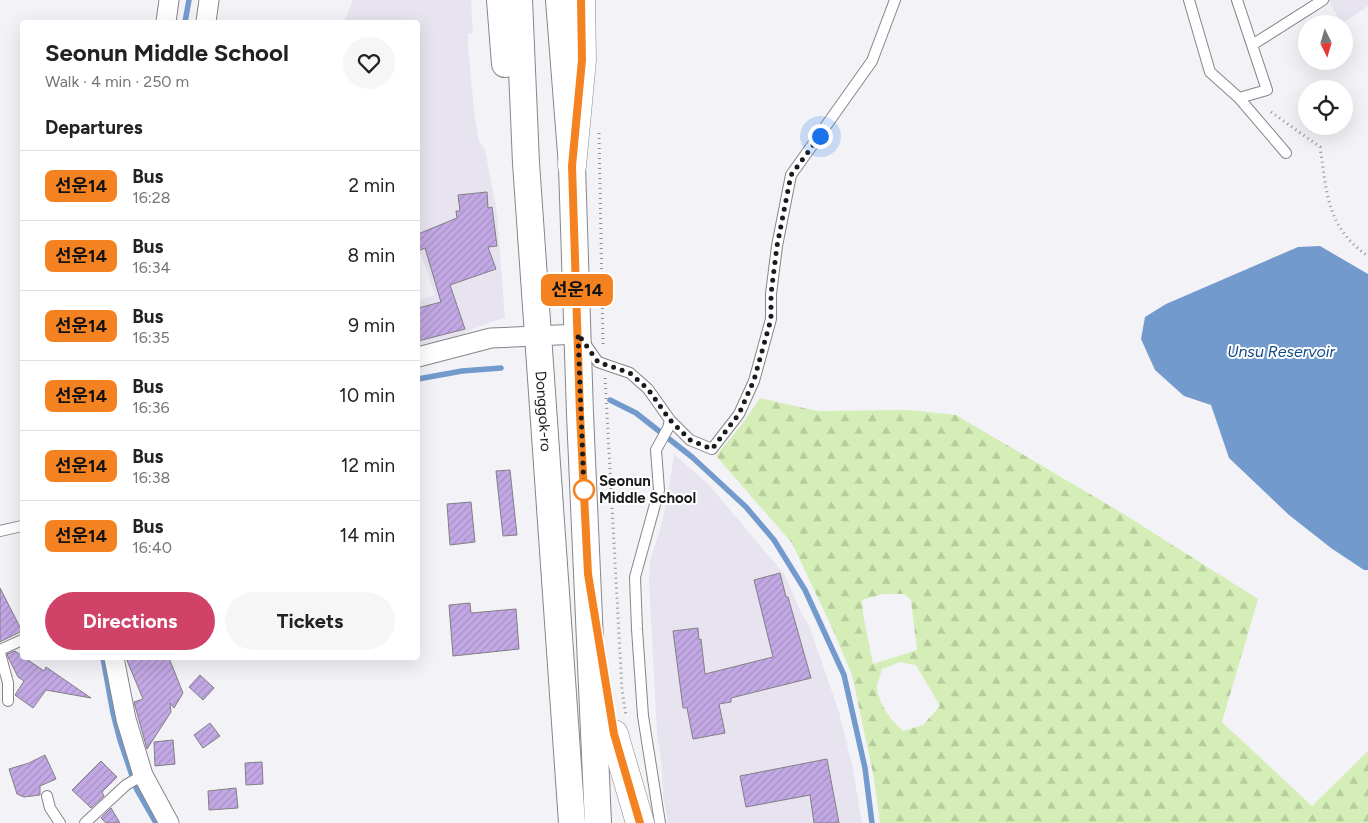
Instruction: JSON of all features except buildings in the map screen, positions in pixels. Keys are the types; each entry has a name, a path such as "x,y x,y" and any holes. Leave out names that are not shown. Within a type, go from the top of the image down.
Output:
{"main road":[{"path":"500,0 504,59 526,163"},
{"name":"Donggok-ro","path":"518,0 526,163 572,823"},
{"path":"559,0 572,166 580,414 598,823"},
{"path":"572,166 582,60 580,0"},
{"path":"588,574 614,734 623,823"},
{"path":"614,734 640,823"}],"street":[{"path":"166,20 169,0"},
{"path":"206,20 209,0"},
{"path":"420,356 492,338 578,334"},
{"path":"114,660 140,776 169,823"}],"lane":[{"path":"578,334 598,362 630,373 648,389 669,424 690,440 712,449 739,414 754,380 771,319 771,294 777,246 791,175 872,61 895,0"},
{"path":"1189,0 1210,72 1243,97 1286,153"},
{"path":"1237,0 1267,90 1243,97"},
{"path":"1252,45 1323,0"},
{"path":"660,823 643,716 635,577 660,490 656,450 669,424"},
{"path":"0,531 20,526"},
{"path":"8,701 8,683 0,652 20,641"},
{"path":"85,823 126,785 140,776"},
{"path":"47,796 50,808 60,823"}],"path":[{"path":"1243,97 1320,147 1330,208 1337,224 1355,247 1368,256"}],"shaded area":[{"path":"353,0 471,0 473,33 468,34 468,47 474,110 479,141 485,150 497,213 505,318 420,351 420,300 435,295 420,254 420,20 345,20"},
{"path":"1328,0 1368,0 1368,6 1353,16 1337,15"},
{"path":"674,454 709,485 785,575 810,628 839,712 853,769 862,823 668,823 663,795 662,767 657,733 649,581 650,561 660,530"}],"green space":[{"path":"760,398 817,411 910,410 956,415 1122,513 1258,599 1222,722 1312,806 1368,751 1368,823 880,823 874,778 852,675 833,630 792,543 716,456 743,423","holes":["883,594 904,594 911,600 917,650 873,664 862,600","900,662 916,665 940,706 923,725 903,731 887,712 880,700 877,688 882,669"]}],"water":[{"name":"Unsu Reservoir","path":"1320,246 1368,274 1368,570 1364,570 1331,548 1289,515 1229,458 1211,405 1184,396 1155,370 1141,339 1145,317 1166,304 1298,247"}],"waterway":[{"path":"185,20 189,0"},
{"path":"420,379 462,371 501,368"},
{"path":"610,400 636,413 692,457 746,507 774,540 805,590 844,675 865,768 872,823"},
{"path":"103,660 120,740 137,790 156,823"}],"bus line":[{"name":"선운14","path":"581,0 582,60 572,166 580,414 588,574 614,734 640,823"}],"place":[{"name":"Seonun Middle School","path":"584,490"}],"route":[{"path":"584,490 578,334 598,362 630,373 648,389 670,420 690,440 712,449 739,414 754,380 771,319 771,294 777,246 791,175 820,136"}]}
